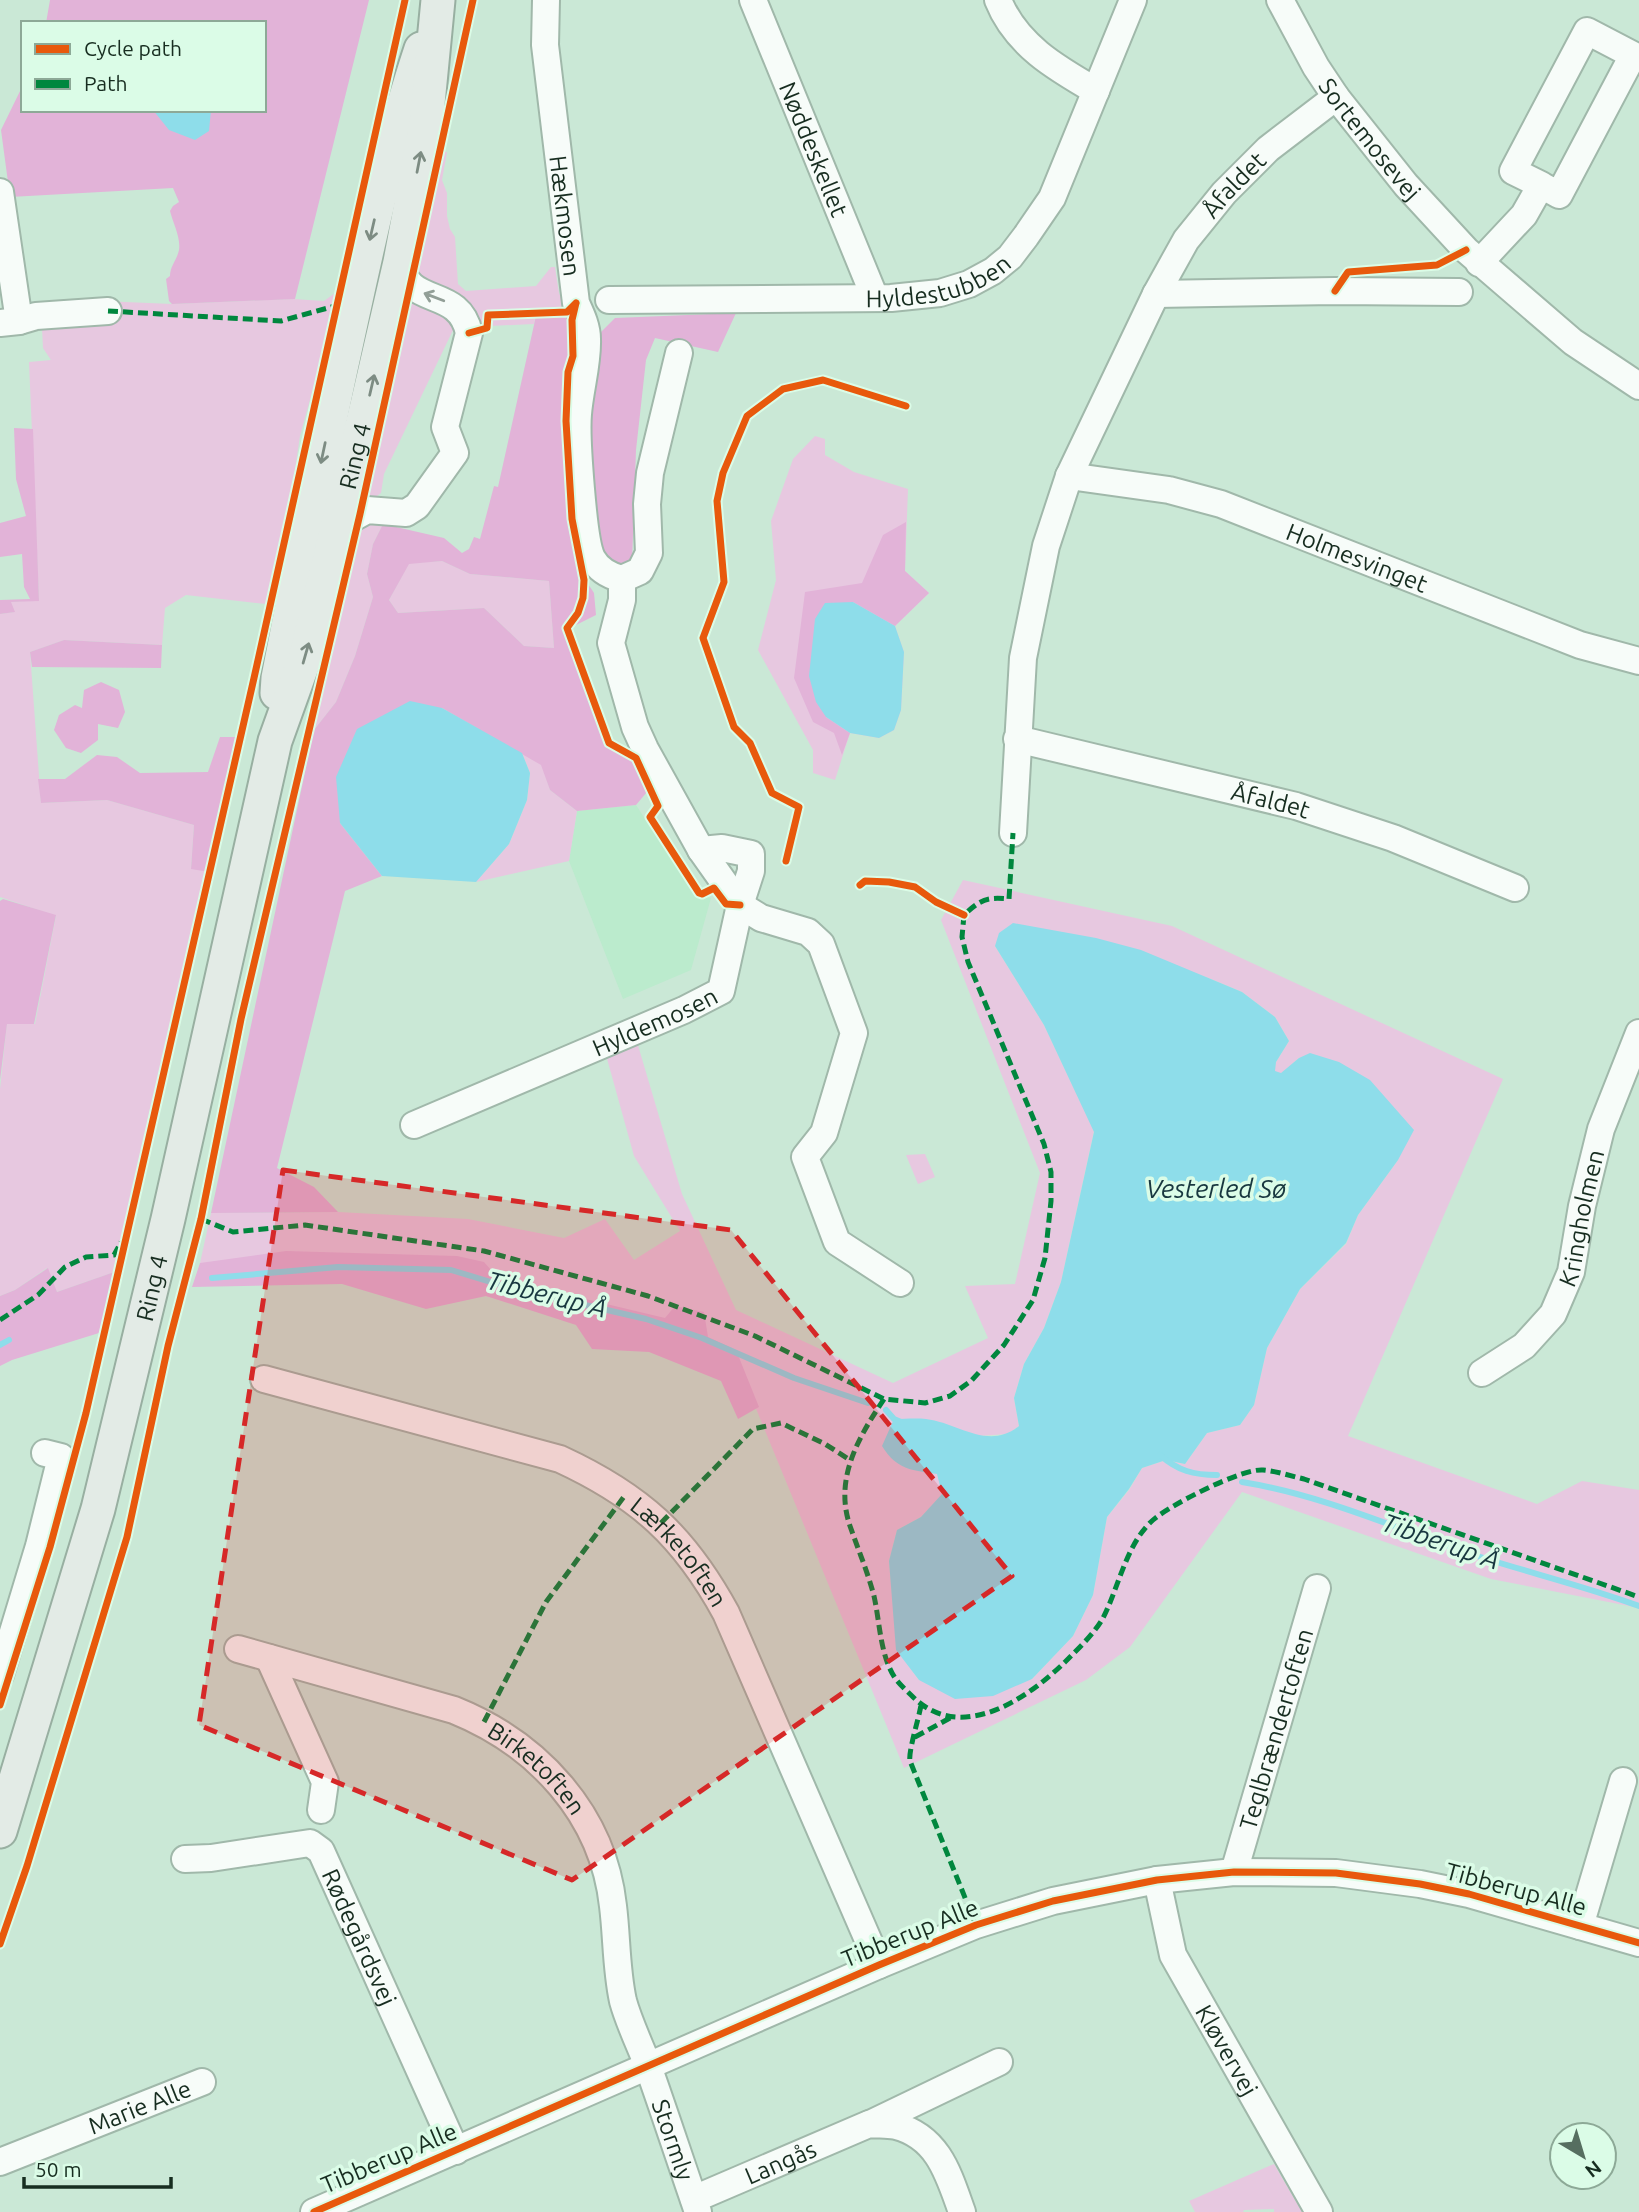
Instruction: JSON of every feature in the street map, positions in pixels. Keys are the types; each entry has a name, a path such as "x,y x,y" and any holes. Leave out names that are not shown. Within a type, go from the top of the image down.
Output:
{"main road":[{"name":"Ring 4","path":"0,1831 98,1509 168,1219 275,741 306,655 335,534 400,262 426,124 438,0"},
{"name":"Ring 4","path":"275,741 278,678 313,498 361,277 399,113 438,0"}],"street":[{"name":"Hækmosen","path":"546,0 545,45 576,303 584,321 587,339 578,417 585,530 592,557 600,568 609,576 622,579"},
{"name":"Nøddeskellet","path":"754,0 876,299"},
{"path":"998,0 1023,40 1049,64 1096,91"},
{"name":"Hyldestubben","path":"609,300 876,299 940,293 969,284 993,271 1010,257 1027,236 1052,198 1133,0"},
{"name":"Sortemosevej","path":"1280,0 1335,97 1406,185 1479,263 1573,342 1638,383"},
{"path":"1587,31 1633,55 1559,195 1541,185 1513,171 1587,31"},
{"name":"Åfaldet","path":"1013,833 1023,658 1046,546 1069,476 1156,294 1186,240 1224,192 1268,149 1335,97"},
{"path":"1479,263 1524,215 1541,185"},
{"path":"0,192 10,322 36,316 108,311"},
{"path":"335,534 347,521 367,510 406,513 416,506 455,453 445,427 469,334 465,321 450,304 415,289 406,282 400,262"},
{"path":"1156,294 1459,292"},
{"path":"679,354 650,473 647,504 649,553 640,571 622,579 622,600 611,643 635,727 701,850 740,905 761,918 808,932 821,944 854,1033 824,1133 805,1157 837,1242 900,1283"},
{"name":"Holmesvinget","path":"1069,476 1169,490 1222,505 1580,645 1639,661"},
{"name":"Åfaldet","path":"1017,739 1296,806 1393,838 1515,888"},
{"name":"Hyldemosen","path":"414,1125 684,1010 720,992 740,905 751,871 751,854 722,848 701,850"},
{"name":"Kringholmen","path":"1482,1373 1524,1346 1553,1314 1571,1272 1582,1206 1601,1129 1639,1033"},
{"name":"Lærketoften","path":"264,1379 560,1459 626,1494 661,1523 686,1550 708,1581 726,1614 879,1965"},
{"path":"0,1675 61,1457 45,1453"},
{"name":"Teglbrændertoften","path":"1234,1872 1317,1588"},
{"name":"Birketoften","path":"238,1649 454,1710 484,1722 526,1750 558,1782 588,1824 606,1865 614,1906 617,1967 624,2004 648,2067"},
{"path":"269,1658 325,1782 321,1810"},
{"name":"Tibberup Alle","path":"1580,1926 1623,1781"},
{"name":"Rødegårdsvej","path":"185,1859 211,1858 310,1843 321,1851 456,2151"},
{"name":"Tibberup Alle","path":"314,2212 976,1925 1038,1906 1157,1880 1234,1872 1336,1873 1420,1884 1495,1901 1639,1943"},
{"name":"Kløvervej","path":"1157,1880 1173,1955 1319,2212"},
{"name":"Langås","path":"696,2205 999,2062"},
{"name":"Stormly","path":"648,2067 696,2205"},
{"name":"Marie Alle","path":"0,2162 202,2082"},
{"path":"869,2124 895,2126 914,2134 933,2147 946,2165 962,2212"}],"highlighted area":[{"path":"283,1170 731,1230 1012,1576 572,1880 199,1725"}],"shaded area":[{"path":"50,0 369,0 295,299 172,304 169,301 166,279 170,276 179,245 170,211 179,202 173,188 10,197 1,130 21,89 21,112 266,112 266,21 46,21"},
{"path":"443,152 447,152 442,180 447,193 447,216 455,237 458,284 466,291 536,286 551,267 555,267 559,293 566,308 489,312 485,316 485,326 481,325 457,296 417,275"},
{"path":"335,293 321,360 300,436 293,483 266,604 186,595 165,608 162,645 64,640 30,652 41,803 107,800 194,825 191,868 209,872 147,1121 154,1130 120,1270 57,1292 47,1268 15,1290 0,1296 0,1089 7,1023 35,1024 56,916 0,897 0,614 14,612 10,602 39,600 29,362 51,360 43,348 42,328 101,301 172,304 293,299 324,301"},
{"path":"414,298 449,319 454,328 384,474 381,493 370,501 366,498 411,300"},
{"path":"736,313 718,352 655,338 646,360 636,450 632,563 610,572 597,538 590,416 596,337 615,318"},
{"path":"568,315 569,351 562,400 569,523 579,570 594,593 596,615 570,628 607,745 632,761 647,792 636,805 577,811 550,790 541,765 442,708 340,823 382,876 345,891 277,1168 314,1187 338,1212 211,1213 314,730 336,702 355,656 373,597 367,574 373,544 383,524 444,538 462,553 469,549 474,537 480,539 494,486 498,487 536,316","holes":["442,561 470,574 549,581 554,648 524,646 484,608 398,613 389,600 409,564"]},
{"path":"536,316 534,324 489,326 489,317"},
{"path":"14,428 33,429 39,601 11,602 15,612 0,614 0,600 30,599 24,587 22,554 0,557 0,523 26,516 16,479"},
{"path":"815,436 825,439 825,455 854,472 908,489 905,571 929,593 895,626 904,652 901,710 894,730 879,738 850,733 835,780 813,773 813,750 758,650 776,580 771,521 793,459"},
{"path":"366,522 383,524 373,544 367,574 373,597 355,656 336,702 314,730 359,529"},
{"path":"906,522 905,571 929,593 895,626 853,602 826,717 850,733 842,755 834,733 813,722 794,678 805,592 862,583 883,535"},
{"path":"442,561 470,574 549,581 554,648 524,646 484,608 398,613 389,600 409,563"},
{"path":"64,640 162,645 161,668 32,667 30,652"},
{"path":"101,682 119,690 125,712 118,728 98,724 98,740 81,753 66,748 54,730 59,715 75,705 82,708 84,690"},
{"path":"220,737 242,737 209,872 191,869 194,825 107,800 41,803 38,779 65,779 97,755 117,757 140,773 208,772"},
{"path":"522,753 542,765 550,790 577,811 569,861 476,882 509,844 527,800 530,773"},
{"path":"636,805 694,894 711,898 691,970 623,999 569,861 577,811"},
{"path":"963,880 1172,926 1503,1079 1348,1436 1537,1504 1582,1481 1639,1490 1639,1608 1491,1579 1242,1492 1130,1647 1086,1680 904,1768 731,1348 349,1267 200,1263 211,1213 338,1212 468,1219 564,1238 605,1219 634,1260 680,1231 634,1156 606,1055 637,1042 682,1194 736,1310 893,1383 988,1338 965,1286 1015,1284 1040,1173 941,920","holes":["995,946 1206,977 1242,992 1275,1017 1289,1041 1276,1062 1274,1071 1281,1074 1299,1058 1398,1160 1358,1215 1346,1244 1300,1289 1267,1348 1254,1405 1240,1425 1207,1433 1185,1464 1166,1460 1142,1468 1129,1490 1107,1517 1093,1595 1073,1636 1032,1679 919,1680 897,1650 889,1561 897,1530 921,1517 943,1494 937,1474 978,1436 1008,1434 1019,1426 1014,1398 1024,1364 1044,1328 1061,1282 1094,1131 1044,1025"]},
{"path":"3,899 56,915 34,1024 7,1024 0,1080 0,901"},
{"path":"925,1154 935,1177 918,1184 906,1155"},
{"path":"286,1251 457,1256 484,1262 498,1278 665,1318 675,1306 704,1312 708,1337 736,1350 759,1407 738,1419 721,1381 649,1352 592,1349 576,1325 486,1296 426,1309 342,1284 192,1287 200,1263"},
{"path":"48,1268 57,1292 120,1270 99,1333 0,1366 0,1296 15,1290"},
{"path":"1274,2164 1302,2212 1274,2212 1274,2209 1195,2212 1189,2201"}],"water":[{"path":"155,112 211,112 209,131 195,140 169,130"},
{"path":"853,602 895,626 904,652 901,710 894,730 879,738 850,733 826,717 816,702 809,676 815,619 825,603"},
{"path":"410,701 442,708 522,753 530,773 527,800 509,844 476,882 382,876 340,823 336,777 357,729"},
{"name":"Vesterled Sø","path":"1013,923 1096,938 1141,950 1242,992 1275,1017 1289,1041 1276,1062 1275,1071 1281,1073 1299,1058 1310,1053 1339,1062 1370,1080 1414,1130 1398,1160 1358,1215 1346,1243 1300,1289 1267,1348 1254,1405 1240,1425 1207,1433 1185,1464 1166,1460 1142,1468 1107,1517 1093,1595 1073,1636 1032,1679 993,1696 955,1699 919,1680 896,1650 889,1561 897,1530 921,1517 942,1494 937,1474 905,1468 893,1460 882,1446 894,1419 938,1421 985,1436 1007,1433 1019,1426 1014,1398 1024,1364 1044,1328 1061,1282 1094,1132 1044,1025 995,946 999,933"}],"waterway":[{"name":"Tibberup Å","path":"212,1278 338,1267 451,1270 507,1287 646,1319 702,1338 794,1378 868,1403"},
{"name":"Tibberup Å","path":"0,1345 9,1340"},
{"name":"Tibberup Å","path":"886,1410 901,1422"},
{"name":"Tibberup Å","path":"1160,1455 1187,1471 1217,1475"},
{"name":"Tibberup Å","path":"1242,1482 1330,1504 1471,1554 1639,1606"}],"marked path":[{"path":"108,311 281,321 335,306"},
{"path":"201,1219 233,1232 305,1225 484,1251 648,1296 755,1336 884,1399 925,1403 950,1396 971,1381 1004,1345 1033,1300 1045,1258 1051,1172 1044,1144 968,962 962,937 964,915 970,910 985,900 1009,899 1013,833"},
{"path":"0,1320 38,1295 65,1267 86,1257 114,1255 121,1242"},
{"path":"884,1399 865,1429 851,1460 845,1492 846,1509 874,1596 883,1649 890,1669 897,1681 913,1697 932,1711 952,1717 993,1711 1013,1702 1050,1676 1080,1647 1103,1618 1136,1541 1153,1520 1206,1489 1253,1471 1263,1470 1304,1479 1639,1597"},
{"path":"661,1523 753,1429 781,1423 825,1444 850,1460"},
{"path":"484,1722 546,1602 626,1494"},
{"path":"921,1705 910,1761 976,1925"},
{"path":"915,1737 950,1718"}],"cycle path":[{"path":"0,1705 50,1547 86,1413 405,0"},
{"path":"0,1944 27,1866 127,1537 168,1346 201,1219 241,1019 360,514 473,0"},
{"path":"1335,291 1348,272 1437,265 1466,250"},
{"path":"576,303 572,320 573,356 568,372 566,421 572,519 584,580 583,598 578,613 567,628 609,743 636,758 658,806 650,817 699,893 714,888 726,904 740,905"},
{"path":"469,333 487,328 488,315 567,312 576,303"},
{"path":"786,861 799,807 772,793 750,743 734,727 703,638 724,582 717,501 723,473 747,416 783,389 823,380 906,406"},
{"path":"860,885 865,881 915,887 936,902 964,915"},
{"path":"314,2212 879,1965 976,1925 1053,1901 1157,1880 1234,1872 1336,1873 1420,1884 1469,1894 1639,1943"}]}
